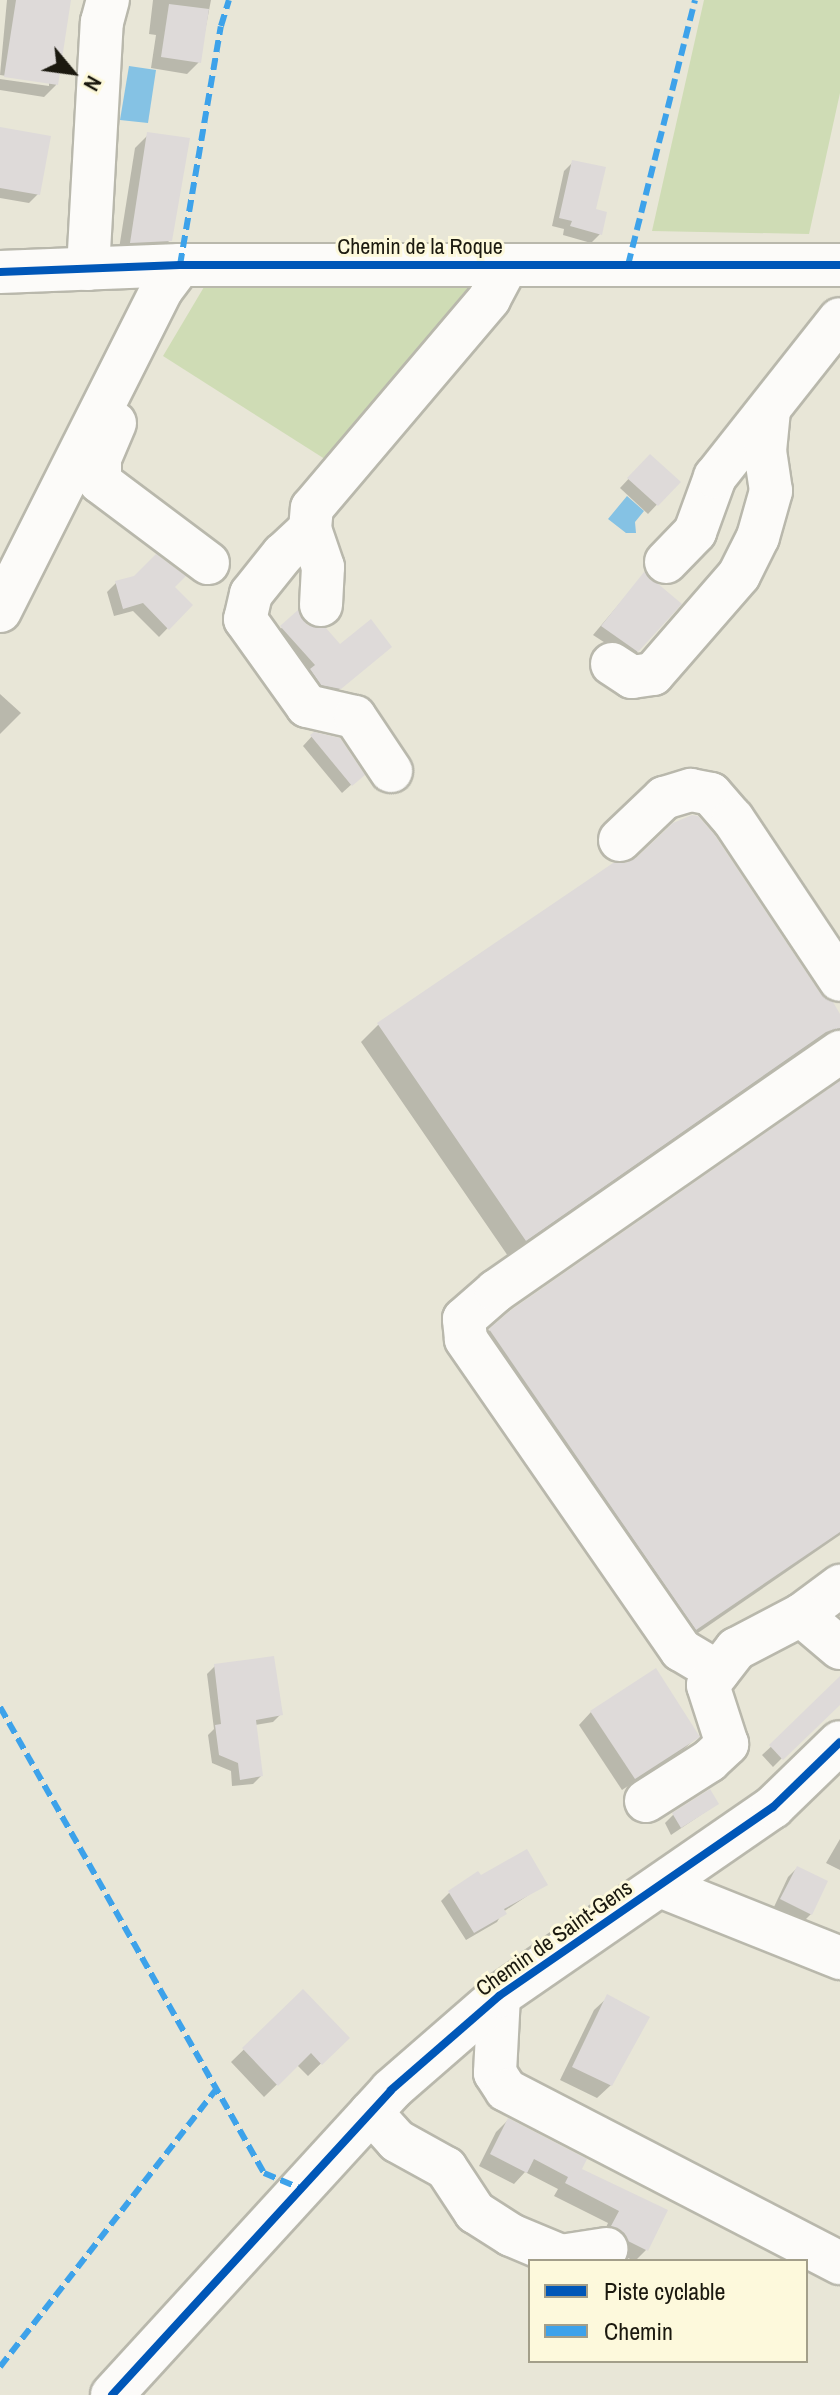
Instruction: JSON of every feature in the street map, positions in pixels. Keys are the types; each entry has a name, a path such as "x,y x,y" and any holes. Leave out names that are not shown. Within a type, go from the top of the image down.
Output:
{"street":[{"path":"88,269 102,22 108,0"},
{"path":"180,265 186,295 120,412 100,458 100,482 208,563"},
{"path":"0,611 162,289 180,265"},
{"name":"Chemin de la Roque","path":"0,272 180,265 840,265"},
{"path":"321,605 323,567 310,529 312,508 489,299 507,265"},
{"path":"666,562 695,532 715,477 840,319"},
{"path":"612,664 632,677 653,674 739,575 758,537 771,491 765,451 769,410"},
{"path":"310,529 283,554 251,594 245,619 307,706 355,717 391,771"},
{"path":"620,840 664,798 691,790 711,794 733,819 840,980"},
{"path":"718,1672 681,1650 466,1339 464,1319 509,1282 840,1052"},
{"path":"646,1801 709,1761 727,1744 708,1685 736,1649 801,1615 840,1586"},
{"path":"801,1615 840,1648"},
{"name":"Chemin de Saint-Gens","path":"112,2395 371,2112 499,1996 773,1807 840,1742"},
{"path":"660,1886 840,1958"},
{"path":"499,1996 495,2073 506,2090 840,2263"},
{"path":"371,2112 397,2141 446,2168 475,2212 511,2235 561,2256 606,2249"}],"green space":[{"path":"704,0 840,0 840,93 809,234 652,231"},
{"path":"232,279 469,287 328,461 163,356 204,287"}],"water":[{"path":"129,66 156,70 148,123 120,120"},
{"path":"627,496 644,511 635,522 636,533 626,533 608,519"}],"building":[{"path":"16,0 71,0 58,85 4,77"},
{"path":"169,4 209,9 201,63 161,57"},
{"path":"0,127 51,136 40,195 0,188"},
{"path":"147,132 190,138 172,241 130,243"},
{"path":"572,160 606,167 596,209 607,212 602,235 570,226 572,221 559,218"},
{"path":"650,454 681,482 658,506 627,478"},
{"path":"156,554 186,576 175,587 193,605 169,630 143,603 123,609 115,581 134,576"},
{"path":"644,572 682,604 638,652 601,626"},
{"path":"298,610 307,625 326,628 340,644 371,619 392,647 341,689 321,685 310,669 315,665 280,626"},
{"path":"314,732 340,738 365,775 352,786 310,735"},
{"path":"692,815 698,816 714,834 820,993 833,1002 840,1014 840,1028 826,1032 526,1241 377,1023 613,863 625,863 636,858 673,823"},
{"path":"840,1081 840,1532 696,1630 489,1329 511,1310"},
{"path":"274,1656 283,1715 256,1720 263,1776 240,1780 238,1763 219,1755 215,1725 221,1724 214,1664"},
{"path":"656,1668 700,1737 635,1779 590,1711"},
{"path":"840,1676 840,1705 783,1760 769,1745"},
{"path":"710,1789 719,1804 681,1828 672,1813"},
{"path":"527,1849 548,1885 504,1909 507,1914 474,1933 448,1891 478,1871 481,1875"},
{"path":"797,1866 828,1881 812,1915 780,1899"},
{"path":"303,1989 350,2038 322,2065 311,2053 278,2086 242,2048"},
{"path":"607,1994 650,2017 612,2086 572,2067"},
{"path":"508,2118 587,2159 582,2169 668,2210 648,2251 628,2241 624,2233 611,2226 619,2211 565,2183 568,2177 534,2159 527,2173 490,2154"}],"marked path":[{"path":"180,265 221,26 229,0"},
{"path":"628,265 695,0"},
{"path":"0,1707 264,2173 299,2188"},
{"path":"0,2367 216,2090"}],"cycle path":[{"path":"0,272 180,265 840,265"},
{"path":"112,2395 391,2090 499,1996 773,1807 840,1742"}]}
